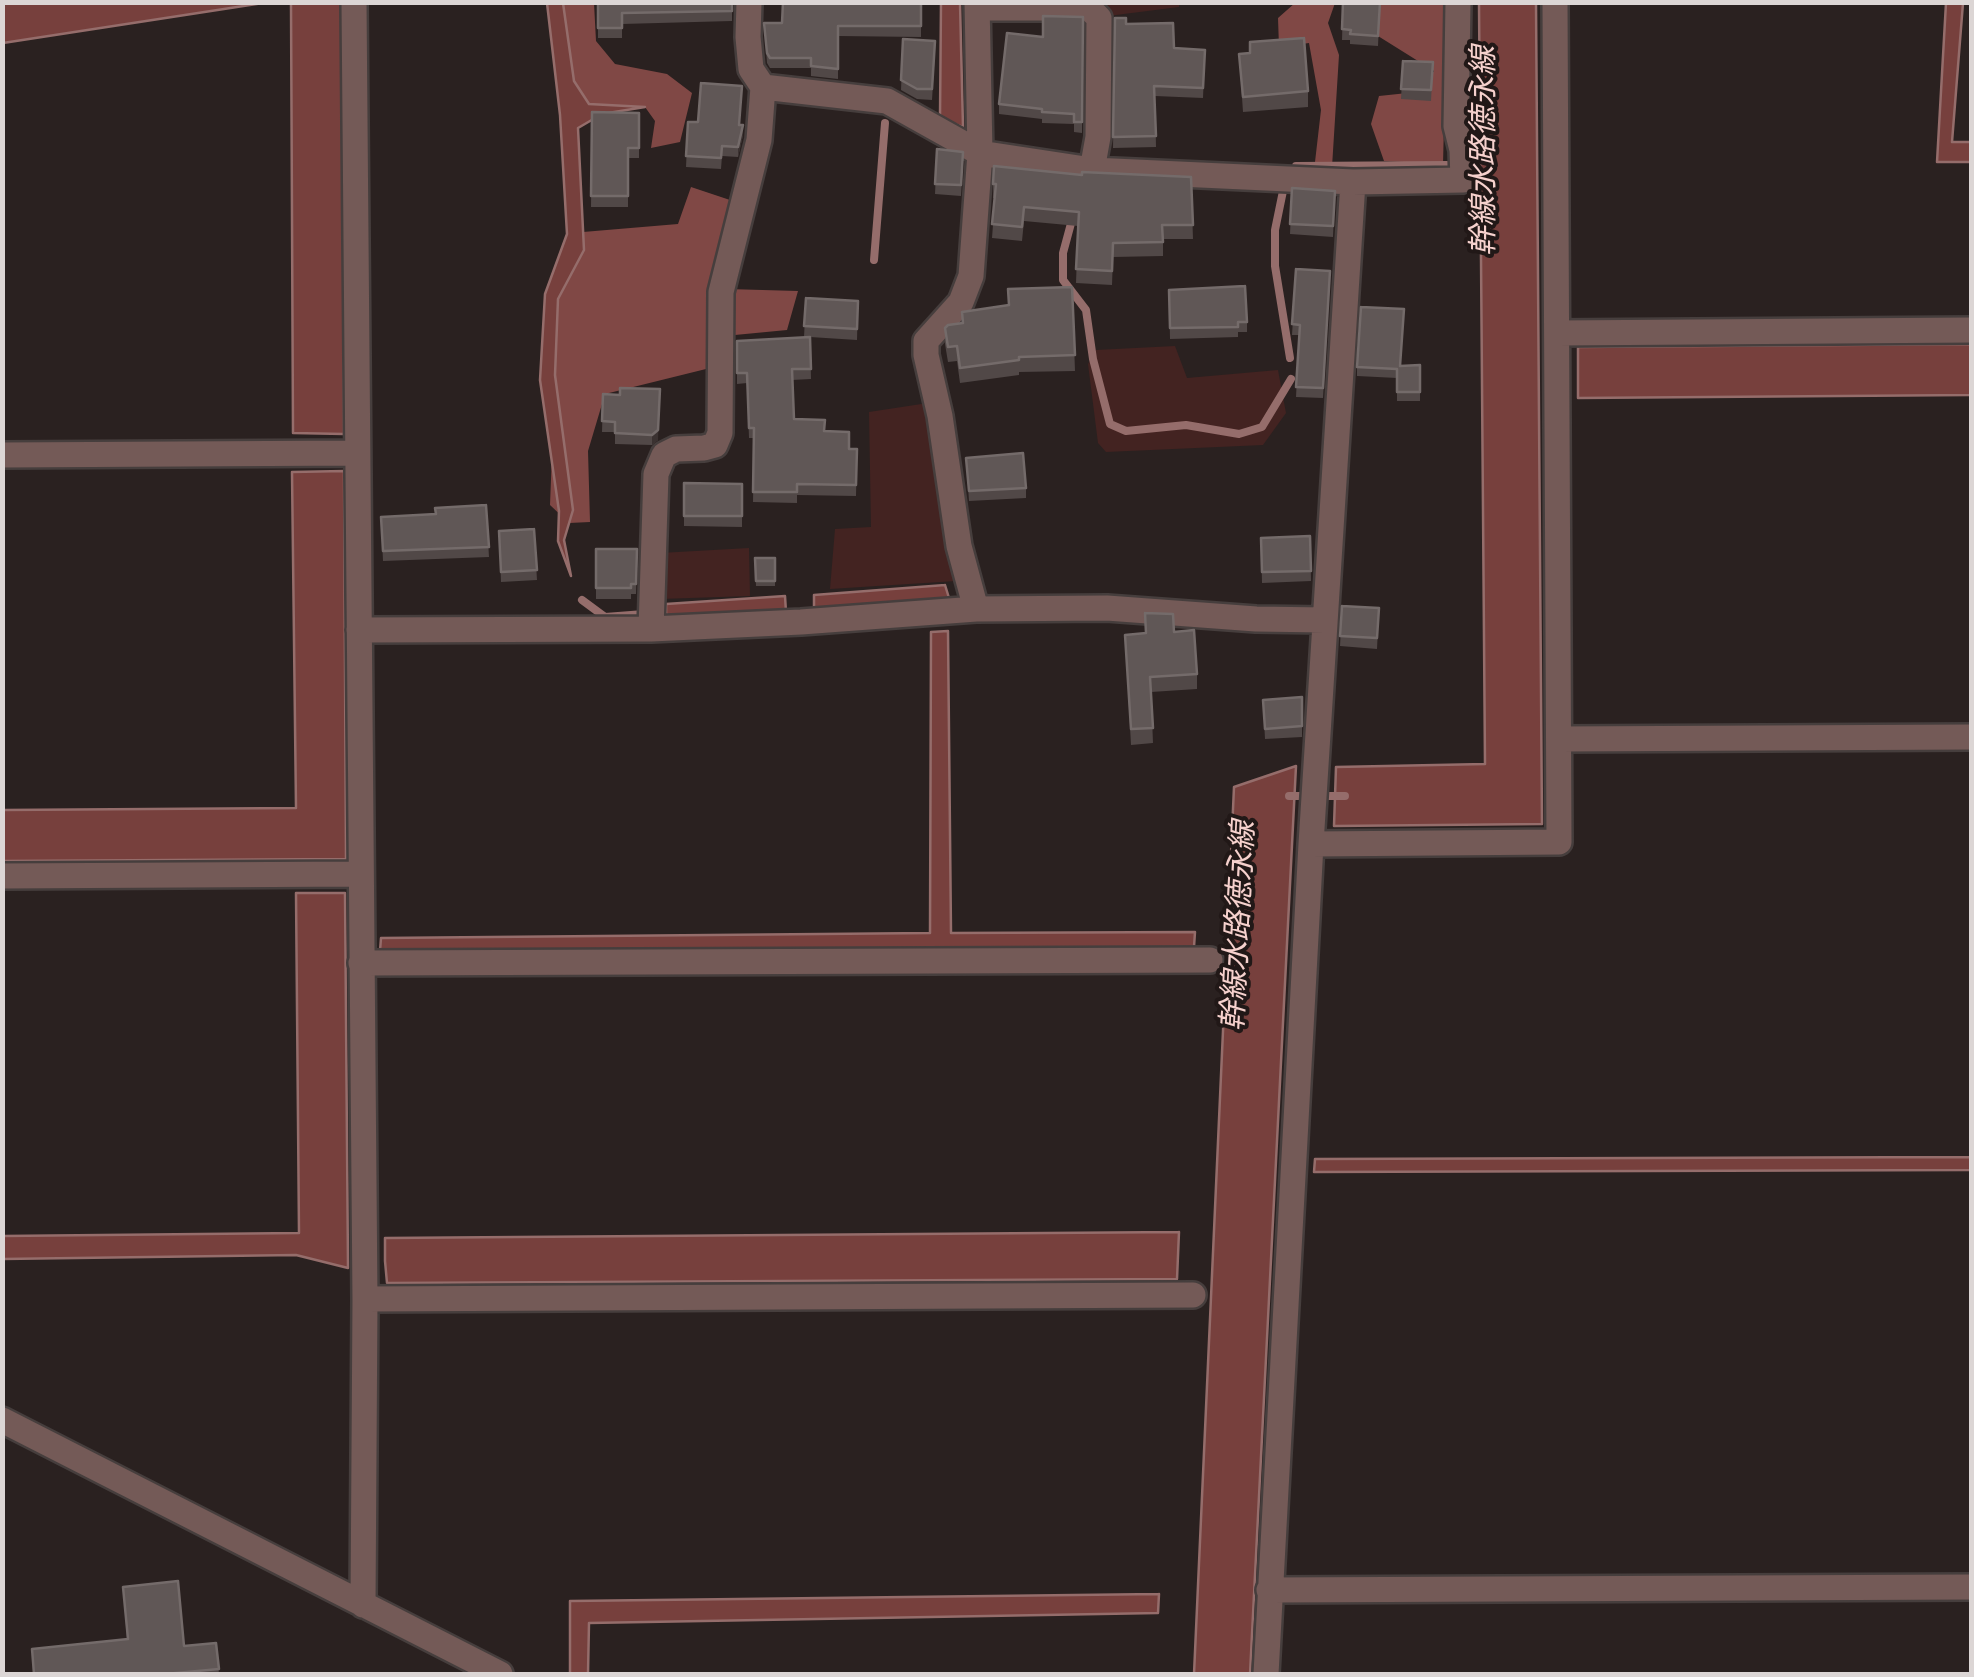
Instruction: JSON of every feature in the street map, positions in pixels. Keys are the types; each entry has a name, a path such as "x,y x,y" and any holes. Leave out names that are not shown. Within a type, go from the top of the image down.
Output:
{"street":[{"path":"354,2 363,1604"},
{"path":"651,629 656,474 664,454 715,445 720,432 721,292 759,140 762,87 751,69 748,2"},
{"path":"762,87 887,101 980,152 1092,170 1353,182 1463,180 1456,126 1458,2"},
{"path":"1311,844 1558,842 1554,2"},
{"path":"976,609 959,546 926,341 961,302 972,276 980,152 978,5 1090,8 1099,18 1098,138 1092,170"},
{"path":"1266,1674 1312,817 1353,182"},
{"path":"1558,333 1972,330"},
{"path":"2,455 358,453"},
{"path":"359,630 651,629 976,609 1107,608 1256,620 1325,620"},
{"path":"1558,739 1972,736"},
{"path":"2,876 360,874"},
{"path":"361,963 1210,960"},
{"path":"364,1299 1193,1296"},
{"path":"2,1420 500,1674"},
{"path":"1269,1590 1972,1587"}],"shaded area":[{"path":"563,3 594,3 596,41 615,64 667,74 692,93 680,142 651,148 655,121 645,107 589,104 574,81"},
{"path":"1091,3 1179,3 1179,7 1108,16"},
{"path":"1295,3 1335,3 1328,23 1339,55 1332,167 1315,162 1321,110 1309,43 1279,47 1278,18"},
{"path":"1369,3 1447,3 1443,164 1384,161 1371,124 1379,96 1417,92 1434,71 1370,31"},
{"path":"691,187 736,202 727,289 798,291 787,330 714,337 706,369 605,394 588,451 590,522 569,523 550,505 558,298 584,250 583,232 678,224"},
{"path":"1175,346 1187,378 1278,370 1286,413 1263,445 1106,452 1098,443 1088,364 1096,350"},
{"path":"928,403 956,581 830,589 835,529 871,527 869,412"},
{"path":"749,548 750,596 660,599 660,553"}],"water":[{"path":"3,2 263,2 263,3 3,43"},
{"path":"289,3 342,3 344,434 293,433"},
{"path":"547,3 563,3 574,81 589,104 645,107 602,114 578,128 584,250 558,299 555,375 573,510 564,540 571,576 558,541 559,511 540,380 545,294 567,234 560,115"},
{"path":"941,3 960,3 963,127 940,116"},
{"path":"1479,3 1536,3 1542,824 1334,826 1336,767 1485,764"},
{"path":"1946,3 1963,3 1952,142 1971,142 1971,162 1937,162"},
{"path":"1971,344 1971,395 1578,398 1578,347"},
{"path":"344,471 346,859 3,861 3,810 296,808 292,472"},
{"path":"945,585 949,598 814,609 814,595"},
{"path":"785,596 786,612 668,619 666,613 666,604"},
{"path":"948,631 951,933 1195,932 1194,947 380,951 381,938 930,933 931,632"},
{"path":"1296,766 1250,1674 1194,1674 1234,787"},
{"path":"296,893 345,893 348,1268 296,1255 3,1259 3,1236 299,1233"},
{"path":"1972,1157 1971,1170 1314,1172 1315,1159"},
{"path":"1179,1232 1177,1279 387,1283 385,1261 385,1238"},
{"path":"1159,1594 1158,1613 589,1623 588,1674 570,1674 570,1601"}],"building":[{"path":"598,2 732,2 732,11 622,13 622,28 598,28"},
{"path":"783,2 921,2 921,26 838,26 838,69 811,66 811,58 770,58 767,53 764,23 782,23"},
{"path":"1343,2 1380,2 1378,36 1350,34 1351,30 1342,29"},
{"path":"1043,16 1083,17 1082,122 1074,122 1074,114 999,104 1007,33 1043,37"},
{"path":"1115,18 1126,18 1126,24 1173,23 1174,48 1205,50 1203,88 1154,86 1156,136 1113,137"},
{"path":"1304,38 1308,91 1243,97 1239,54 1250,53 1250,42"},
{"path":"903,39 935,41 932,89 917,89 901,80"},
{"path":"1403,61 1433,62 1431,90 1401,89"},
{"path":"701,83 742,86 739,125 743,125 738,147 722,146 721,158 686,156 688,122 698,122"},
{"path":"592,112 639,113 639,148 628,148 628,196 591,196"},
{"path":"937,149 963,152 961,185 935,184"},
{"path":"994,166 1082,175 1191,177 1193,225 1162,225 1163,242 1113,243 1112,271 1076,269 1079,212 1024,207 1022,227 992,224"},
{"path":"1292,188 1335,191 1333,226 1290,224"},
{"path":"1296,269 1330,271 1323,388 1296,387 1300,325 1292,324"},
{"path":"1245,286 1247,322 1238,322 1238,327 1170,328 1169,290"},
{"path":"1072,287 1075,355 1019,357 960,368 957,346 948,347 945,328 963,323 962,312 1009,305 1008,289"},
{"path":"806,298 858,301 857,329 804,326"},
{"path":"1361,307 1404,309 1400,366 1420,365 1420,392 1397,392 1397,369 1357,367"},
{"path":"810,337 811,369 792,369 794,419 825,420 824,431 849,432 849,449 857,449 856,485 797,484 797,492 753,492 754,428 749,428 747,373 737,373 737,341"},
{"path":"620,388 660,389 658,430 652,435 615,433 615,422 602,421 603,394 620,395"},
{"path":"1023,453 1026,488 969,491 966,458"},
{"path":"684,483 742,484 742,516 684,516"},
{"path":"486,505 489,547 383,551 381,517 436,514 435,508"},
{"path":"534,529 537,570 501,572 499,531"},
{"path":"1310,536 1311,571 1262,572 1261,538"},
{"path":"596,549 637,549 636,584 631,584 631,588 596,588"},
{"path":"755,558 775,558 775,581 756,581"},
{"path":"1342,606 1379,608 1377,638 1340,636"},
{"path":"1145,613 1173,614 1174,632 1194,630 1197,674 1150,677 1153,728 1131,729 1125,635 1146,633"},
{"path":"1302,697 1302,726 1265,729 1263,700"},
{"path":"178,1581 184,1646 216,1643 219,1669 165,1674 34,1674 32,1649 128,1639 123,1587"}],"waterway":[{"path":"874,260 885,123"},
{"path":"1296,166 1447,165"},
{"path":"1283,191 1275,230 1275,266 1290,358"},
{"path":"1073,216 1063,253 1063,280 1086,310 1093,359 1110,424 1126,431 1186,425 1239,434 1262,427 1291,379"},
{"path":"582,600 605,617 644,614"},
{"name":"幹線水路徳永線","path":"1289,796 1345,796"}]}
